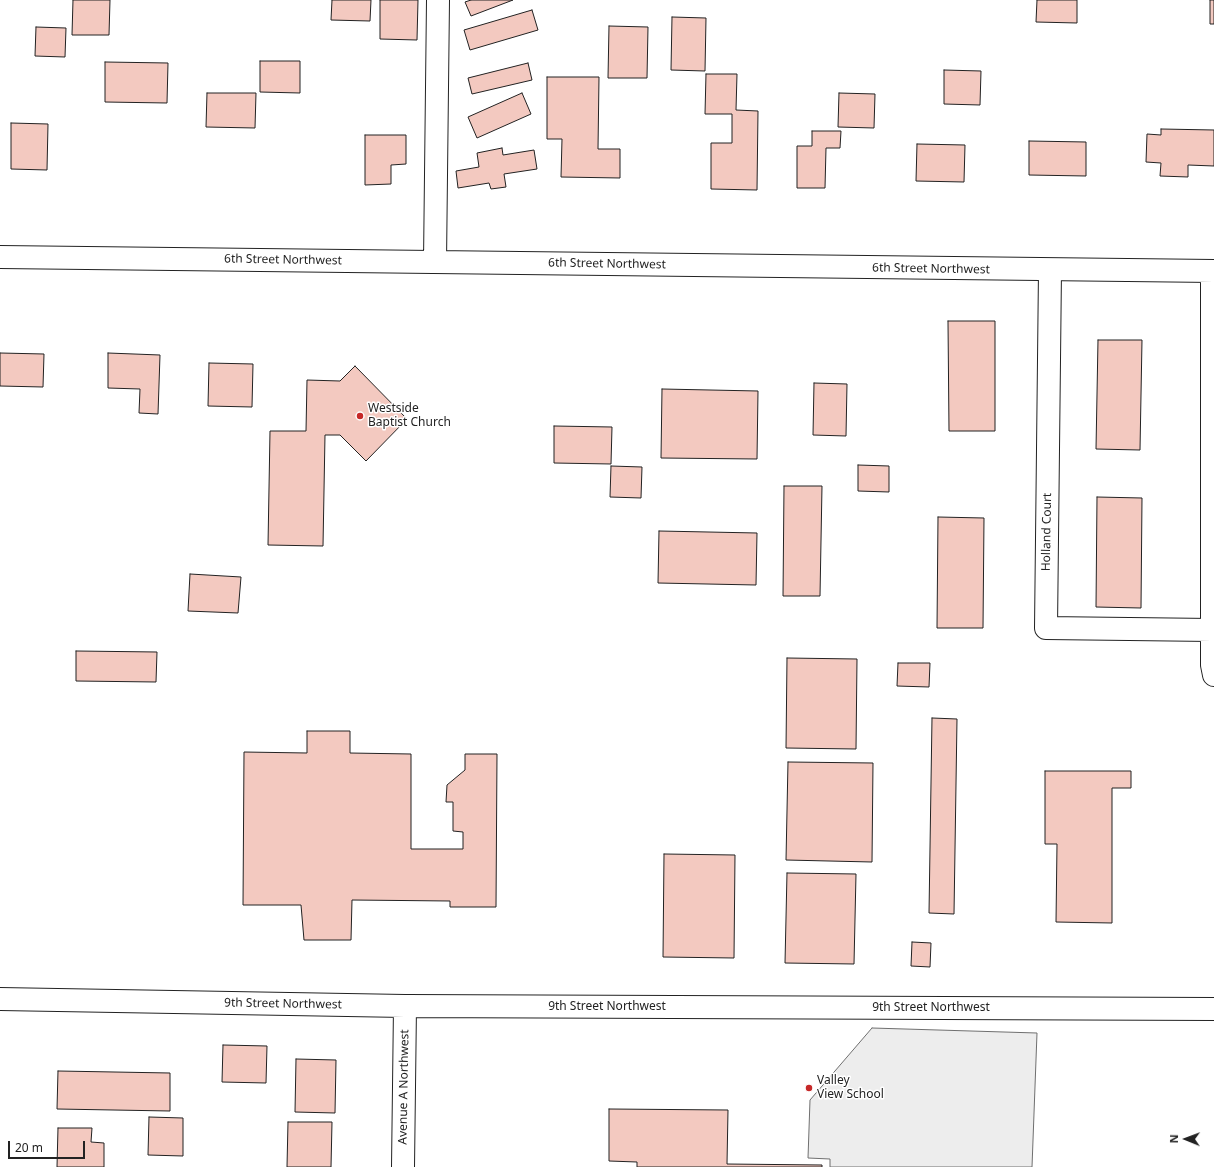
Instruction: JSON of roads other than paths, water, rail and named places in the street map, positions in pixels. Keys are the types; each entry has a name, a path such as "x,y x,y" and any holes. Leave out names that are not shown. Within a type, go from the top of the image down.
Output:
{"street":[{"path":"435,262 438,0"},
{"name":"6th Street Northwest","path":"0,257 1213,271"},
{"name":"Holland Court","path":"1050,270 1046,628 1212,630"},
{"path":"1213,271 1212,665 1214,675"},
{"name":"9th Street Northwest","path":"0,998 405,1006 1214,1009"},
{"name":"Avenue A Northwest","path":"403,1167 405,1006"}],"place":[{"name":"Westside Baptist Church","path":"360,416"},
{"name":"Valley View School","path":"809,1088"}]}
